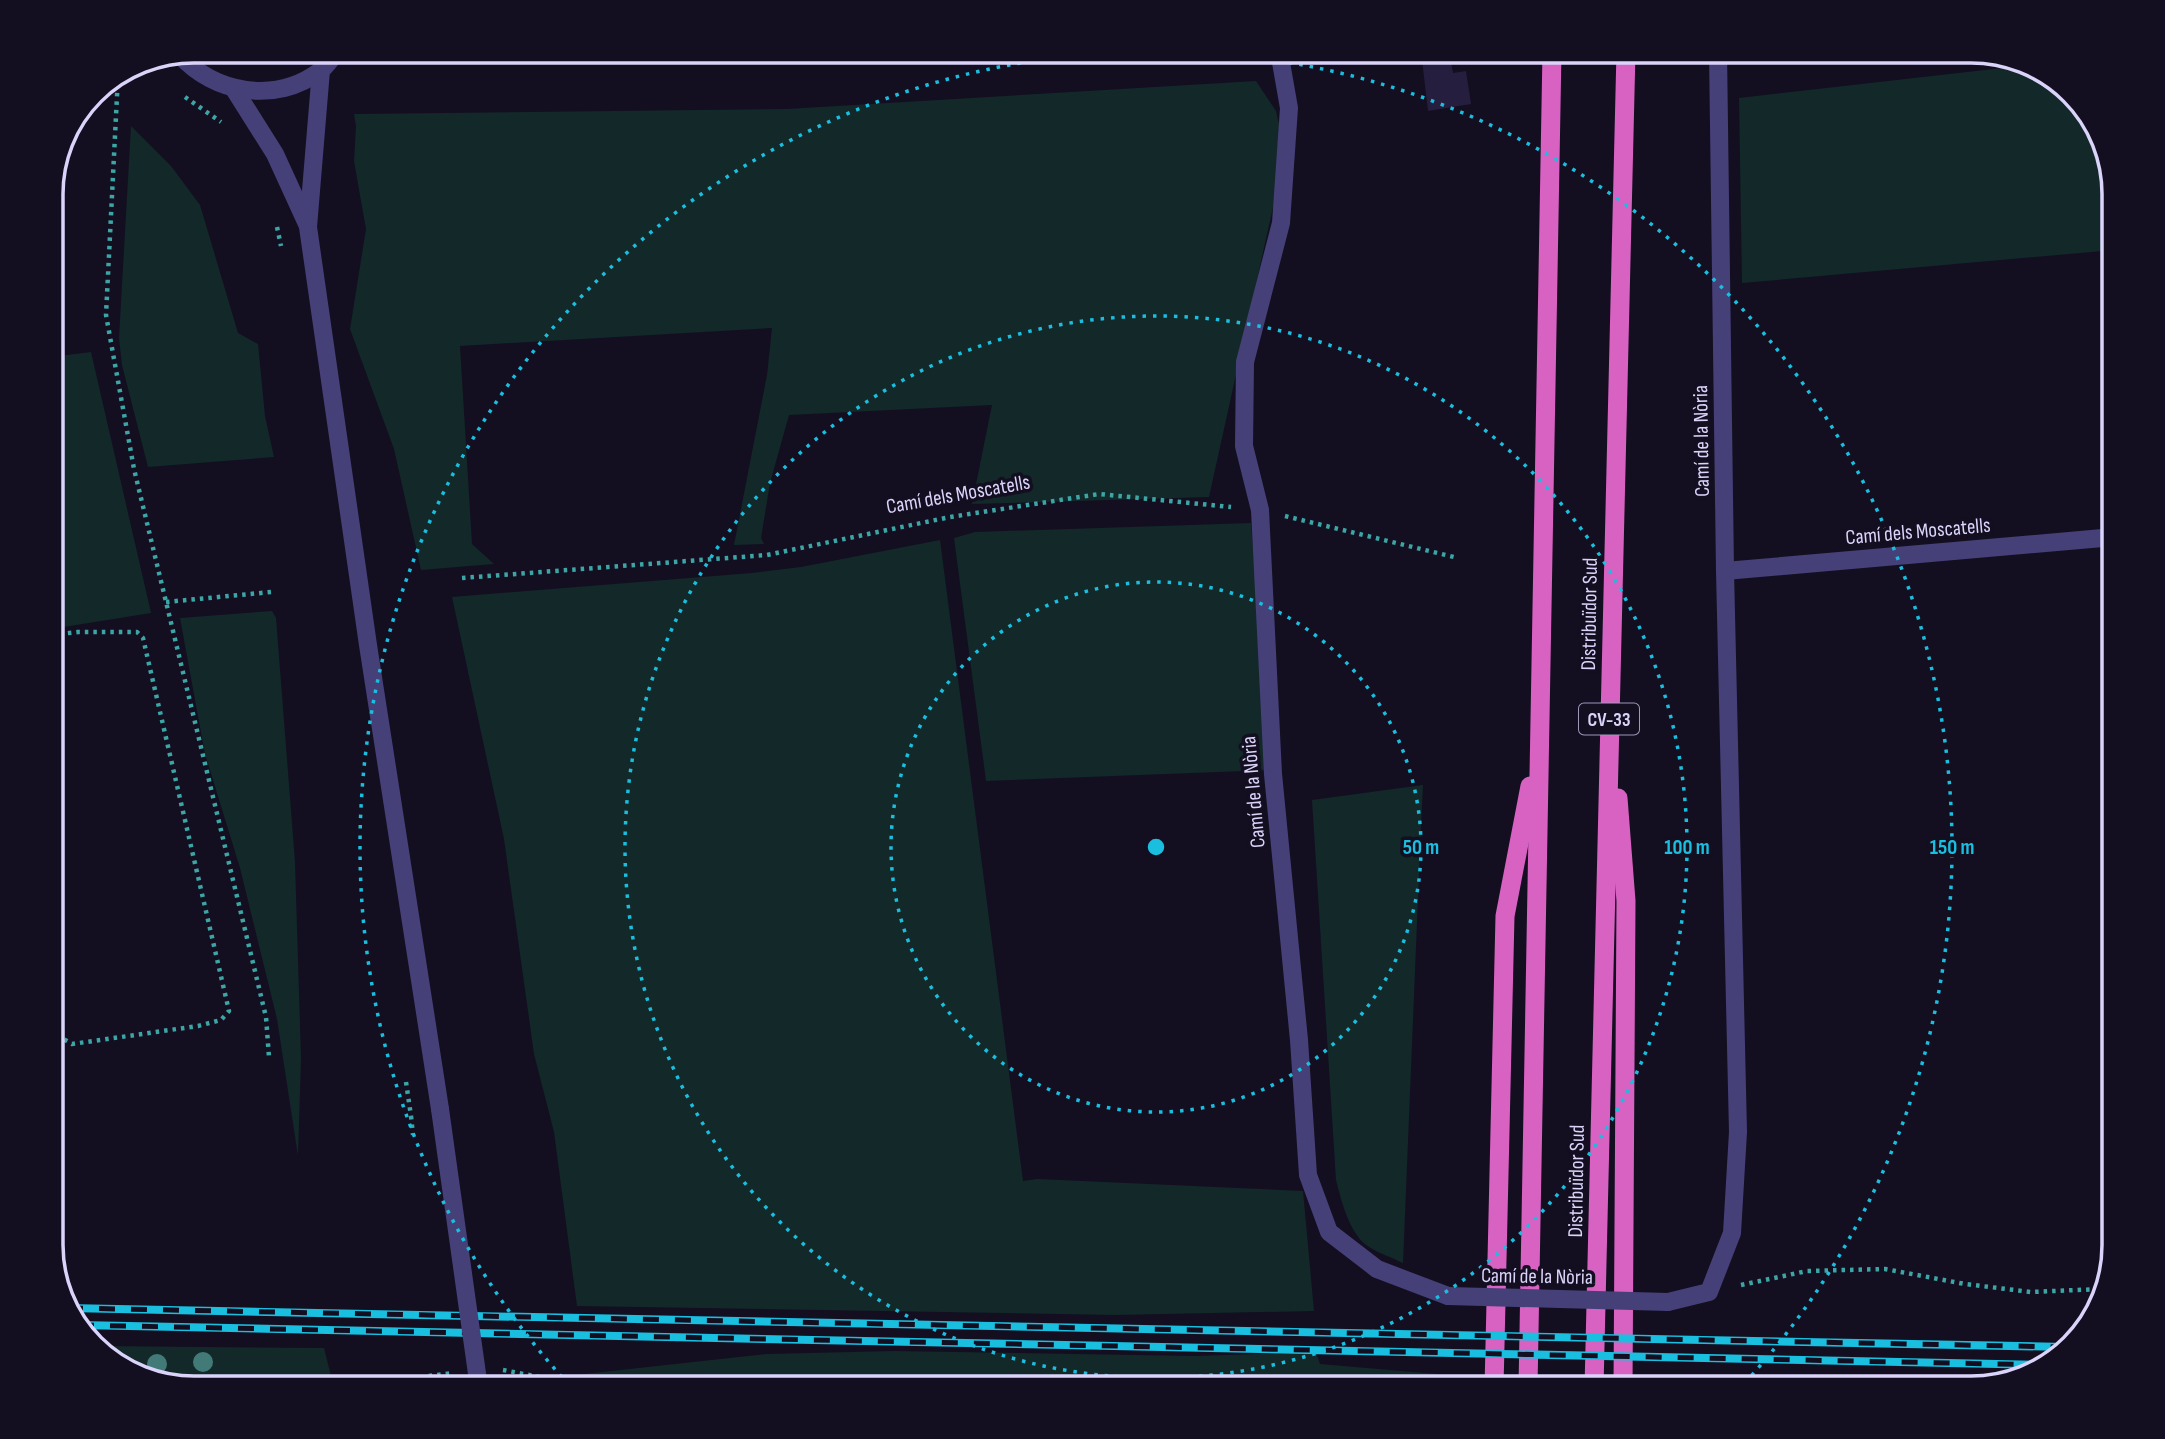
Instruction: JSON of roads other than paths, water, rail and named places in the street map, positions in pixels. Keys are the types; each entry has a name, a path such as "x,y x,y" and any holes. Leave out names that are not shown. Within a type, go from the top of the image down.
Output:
{"highway":[{"name":"Distribuïdor Sud","path":"1528,1376 1552,63"},
{"name":"Distribuïdor Sud","path":"1594,1376 1626,63"},
{"path":"1610,686 1626,901 1623,1376"},
{"path":"1494,1376 1506,916 1541,730"}],"street":[{"path":"187,63 192,69 234,89 266,92 300,83 327,63"},
{"name":"Camí de la Nòria","path":"1281,63 1289,108 1282,223 1245,362 1244,446 1260,510 1273,774 1299,1040 1308,1175 1329,1232 1377,1269 1448,1296 1668,1302 1709,1292 1731,1233 1738,1132 1725,571 1718,63"},
{"path":"321,70 308,227 477,1376"},
{"path":"234,89 275,154 308,227"},
{"name":"Camí dels Moscatells","path":"1725,571 2102,538"}],"railway":[{"path":"80,1308 2053,1347"},
{"path":"90,1325 2024,1365"}]}
